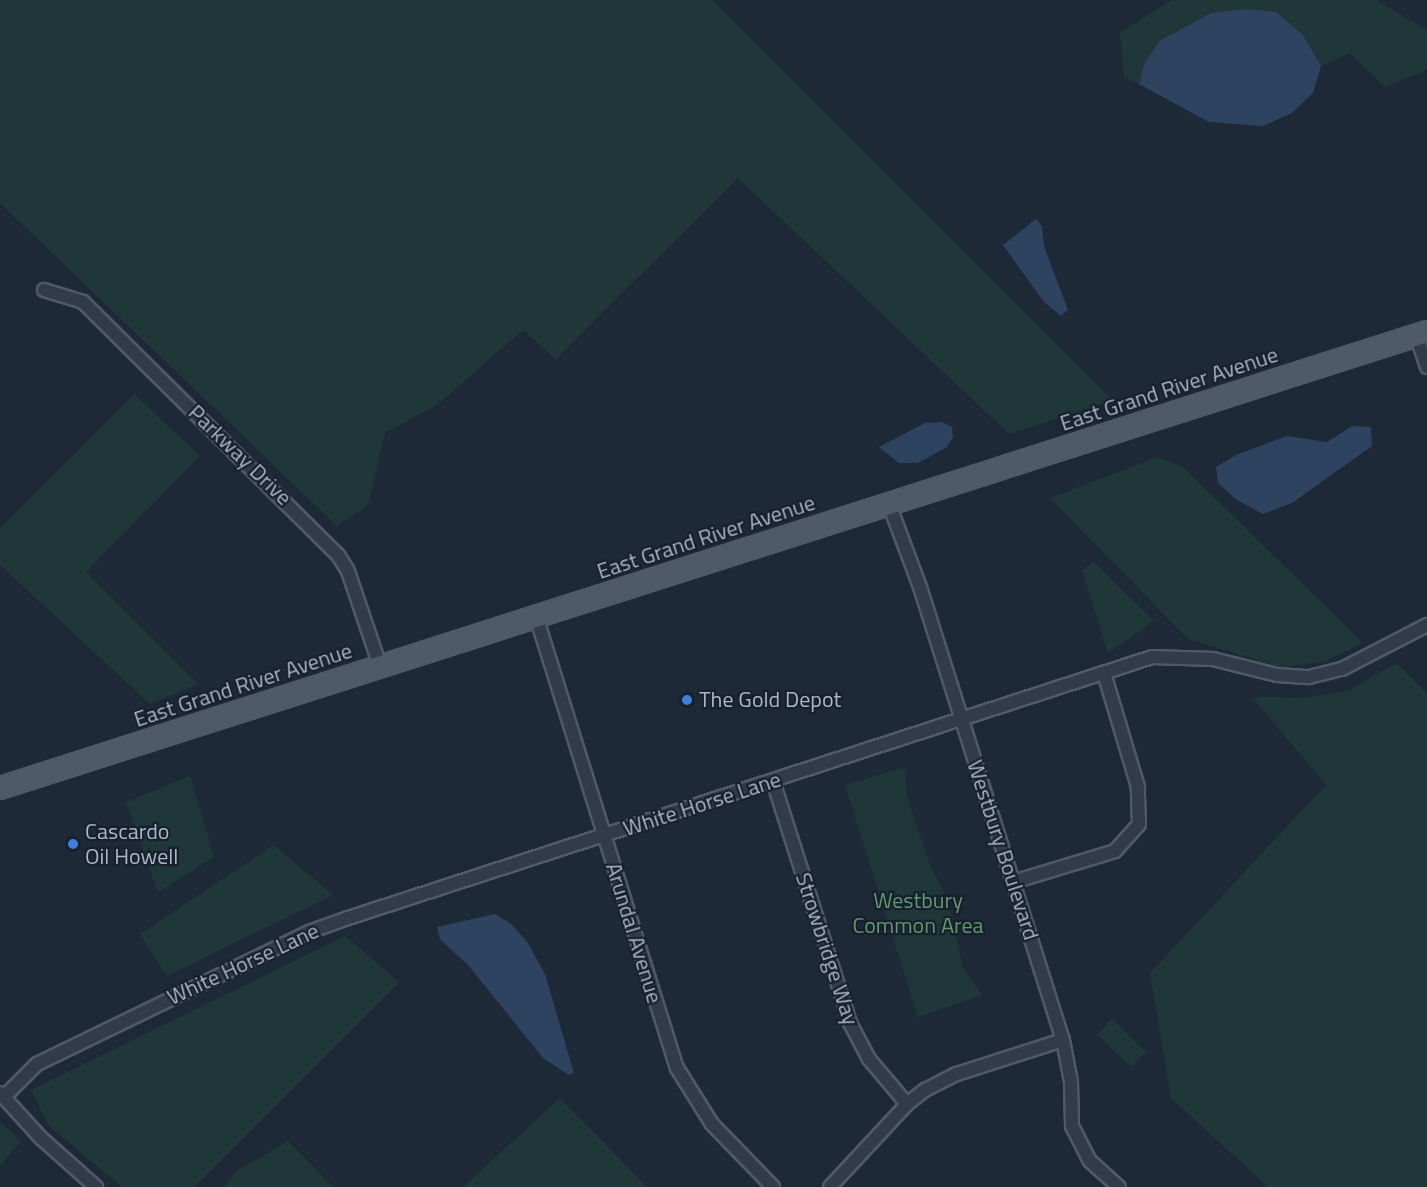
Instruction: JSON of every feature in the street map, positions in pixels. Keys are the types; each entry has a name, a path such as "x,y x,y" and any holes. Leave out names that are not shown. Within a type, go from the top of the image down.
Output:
{"main road":[{"name":"East Grand River Avenue","path":"0,788 1422,333"}],"street":[{"name":"Parkway Drive","path":"44,290 83,302 331,547 348,571 380,666"},
{"path":"1422,333 1427,367"},
{"name":"Westbury Boulevard","path":"889,504 962,720 1063,1040 1071,1082 1072,1126 1090,1161 1119,1187"},
{"name":"Arundal Avenue","path":"536,616 677,1068 712,1124 773,1187"},
{"name":"White Horse Lane","path":"2,1095 37,1064 309,932 1152,657 1213,659 1277,675 1309,677 1342,669 1427,625"},
{"path":"1013,882 1115,851 1139,824 1138,787 1104,673"},
{"name":"Strowbridge Way","path":"772,782 850,1023 869,1059 908,1104"},
{"path":"830,1187 908,1104 957,1074 1063,1040"},
{"path":"2,1095 41,1138 96,1187"}],"green space":[{"path":"0,0 713,0 1113,400 1009,434 738,178 556,359 523,330 437,405 385,433 368,505 337,526 0,203"},
{"path":"1172,0 1376,0 1427,30 1427,70 1385,87 1350,53 1321,66 1303,35 1211,13 1159,41 1144,65 1139,84 1124,77 1120,33"},
{"path":"134,394 200,456 86,572 198,684 150,704 0,565 0,529"},
{"path":"1158,457 1183,467 1363,643 1324,662 1280,667 1188,639 1050,498"},
{"path":"1094,562 1154,621 1108,653 1082,570"},
{"path":"1396,663 1427,694 1427,1187 1268,1187 1171,1098 1150,973 1326,785 1252,697 1302,698 1348,691"},
{"name":"Westbury Common Area","path":"905,767 907,797 931,868 947,898 963,968 982,995 918,1017 845,785"},
{"path":"190,776 214,857 158,892 126,802"},
{"path":"274,845 333,895 167,976 140,934"},
{"path":"345,936 399,982 194,1187 122,1187 49,1126 31,1090"},
{"path":"1112,1019 1146,1052 1131,1067 1097,1035"},
{"path":"560,1098 647,1187 463,1187"},
{"path":"0,1122 21,1141 0,1165"},
{"path":"288,1141 333,1187 224,1187 235,1172"}],"water":[{"path":"1246,9 1276,12 1303,35 1321,66 1313,93 1292,113 1263,126 1209,122 1139,84 1144,65 1159,41 1211,13"},
{"path":"1036,219 1042,226 1044,246 1068,310 1061,316 1044,302 1003,245"},
{"path":"942,422 952,427 953,437 947,447 918,463 899,463 879,447 925,423"},
{"path":"1352,426 1371,427 1372,446 1292,503 1263,514 1237,500 1218,483 1216,467 1236,455 1287,436 1327,442"},
{"path":"495,914 511,924 528,943 545,974 574,1073 569,1075 543,1058 468,965 440,939 437,927"}],"place":[{"name":"The Gold Depot","path":"687,700"},
{"name":"Cascardo Oil Howell","path":"73,844"}]}
